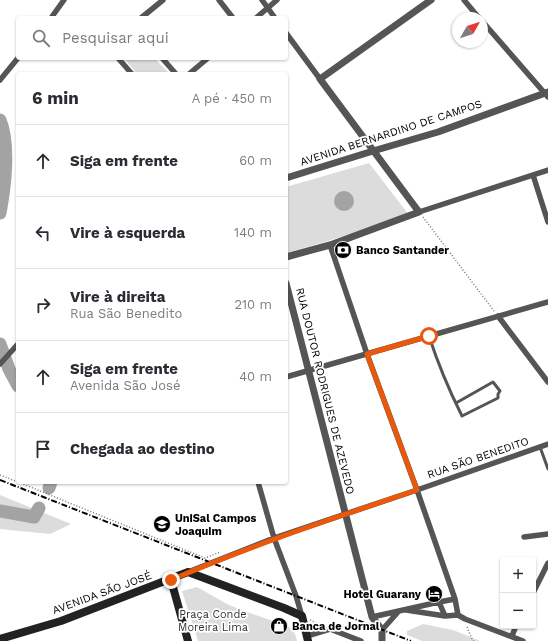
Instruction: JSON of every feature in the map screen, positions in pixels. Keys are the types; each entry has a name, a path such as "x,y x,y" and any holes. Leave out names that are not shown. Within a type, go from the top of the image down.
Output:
{"main road":[{"path":"188,572 302,616 308,639"},
{"name":"AVENIDA SÃO JOSÉ","path":"0,639 61,621 171,580 188,572"},
{"path":"171,580 188,641"}],"street":[{"path":"52,16 64,0"},
{"path":"143,16 163,0"},
{"path":"219,0 231,16"},
{"path":"262,0 274,16"},
{"path":"258,16 278,0"},
{"path":"320,79 431,0"},
{"path":"464,0 474,12"},
{"path":"488,28 547,94"},
{"path":"288,35 419,212"},
{"path":"0,80 16,60"},
{"path":"120,60 130,72"},
{"path":"164,60 174,72"},
{"path":"191,72 206,60"},
{"name":"AVENIDA BERNARDINO DE CAMPOS","path":"288,177 373,150 438,132 547,94"},
{"path":"288,256 330,245 419,212 548,170"},
{"path":"533,175 548,222"},
{"path":"330,245 367,354 455,599 458,615"},
{"name":"RUA DOUTOR RODRIGUES DE AZEVEDO","path":"288,291 372,618 382,630"},
{"path":"288,375 548,302"},
{"path":"498,316 548,382"},
{"path":"0,364 16,346"},
{"path":"9,353 16,350"},
{"name":"RUA SÃO BENEDITO","path":"210,563 274,538 548,444"},
{"path":"259,484 274,538 302,616"},
{"path":"524,537 548,534"},
{"name":"AVENIDA SÃO JOSÉ","path":"188,572 210,563"},
{"path":"536,587 548,563"},
{"path":"372,618 455,599"},
{"path":"439,602 445,616"},
{"path":"406,610 445,616 458,615 523,641"},
{"path":"382,641 382,630 398,612"},
{"path":"308,639 330,629 361,641"},
{"path":"512,636 515,629"}],"lane":[{"path":"429,336 438,364 456,403 462,416 498,398 500,391 494,382 456,403"},
{"path":"540,447 548,469"}],"path":[{"path":"419,212 498,316"},
{"path":"0,475 16,481"},
{"path":"23,484 205,558 219,552 230,554"},
{"path":"302,616 330,629"},
{"path":"465,619 474,641"}],"green space":[{"path":"126,60 156,60 168,72 135,72"},
{"path":"369,163 409,215 288,252 288,186"},
{"path":"0,495 71,524 50,534 0,529"},
{"name":"Praça Conde Moreira Lima","path":"197,587 227,604 288,626 295,634 297,641 198,641 182,591"},
{"path":"423,624 453,630 480,641 422,641 407,635 407,631"}],"shaded area":[{"path":"344,191 351,194 354,201 351,208 344,211 337,208 334,201 337,194"}],"waterway":[{"path":"0,120 6,153 4,191 0,213"},
{"path":"0,344 9,369 16,382"},
{"path":"49,488 50,484"},
{"path":"0,511 34,517 39,508"}],"railway":[{"path":"0,480 411,641"}],"place":[{"name":"Banco Santander","path":"343,250"},
{"name":"UniSal Campos Joaquim","path":"162,524"},
{"name":"Hotel Guarany","path":"434,594"},
{"name":"Banca de Jornal","path":"279,626"}],"route":[{"path":"171,580 230,554 417,490 367,354 429,336"}]}
